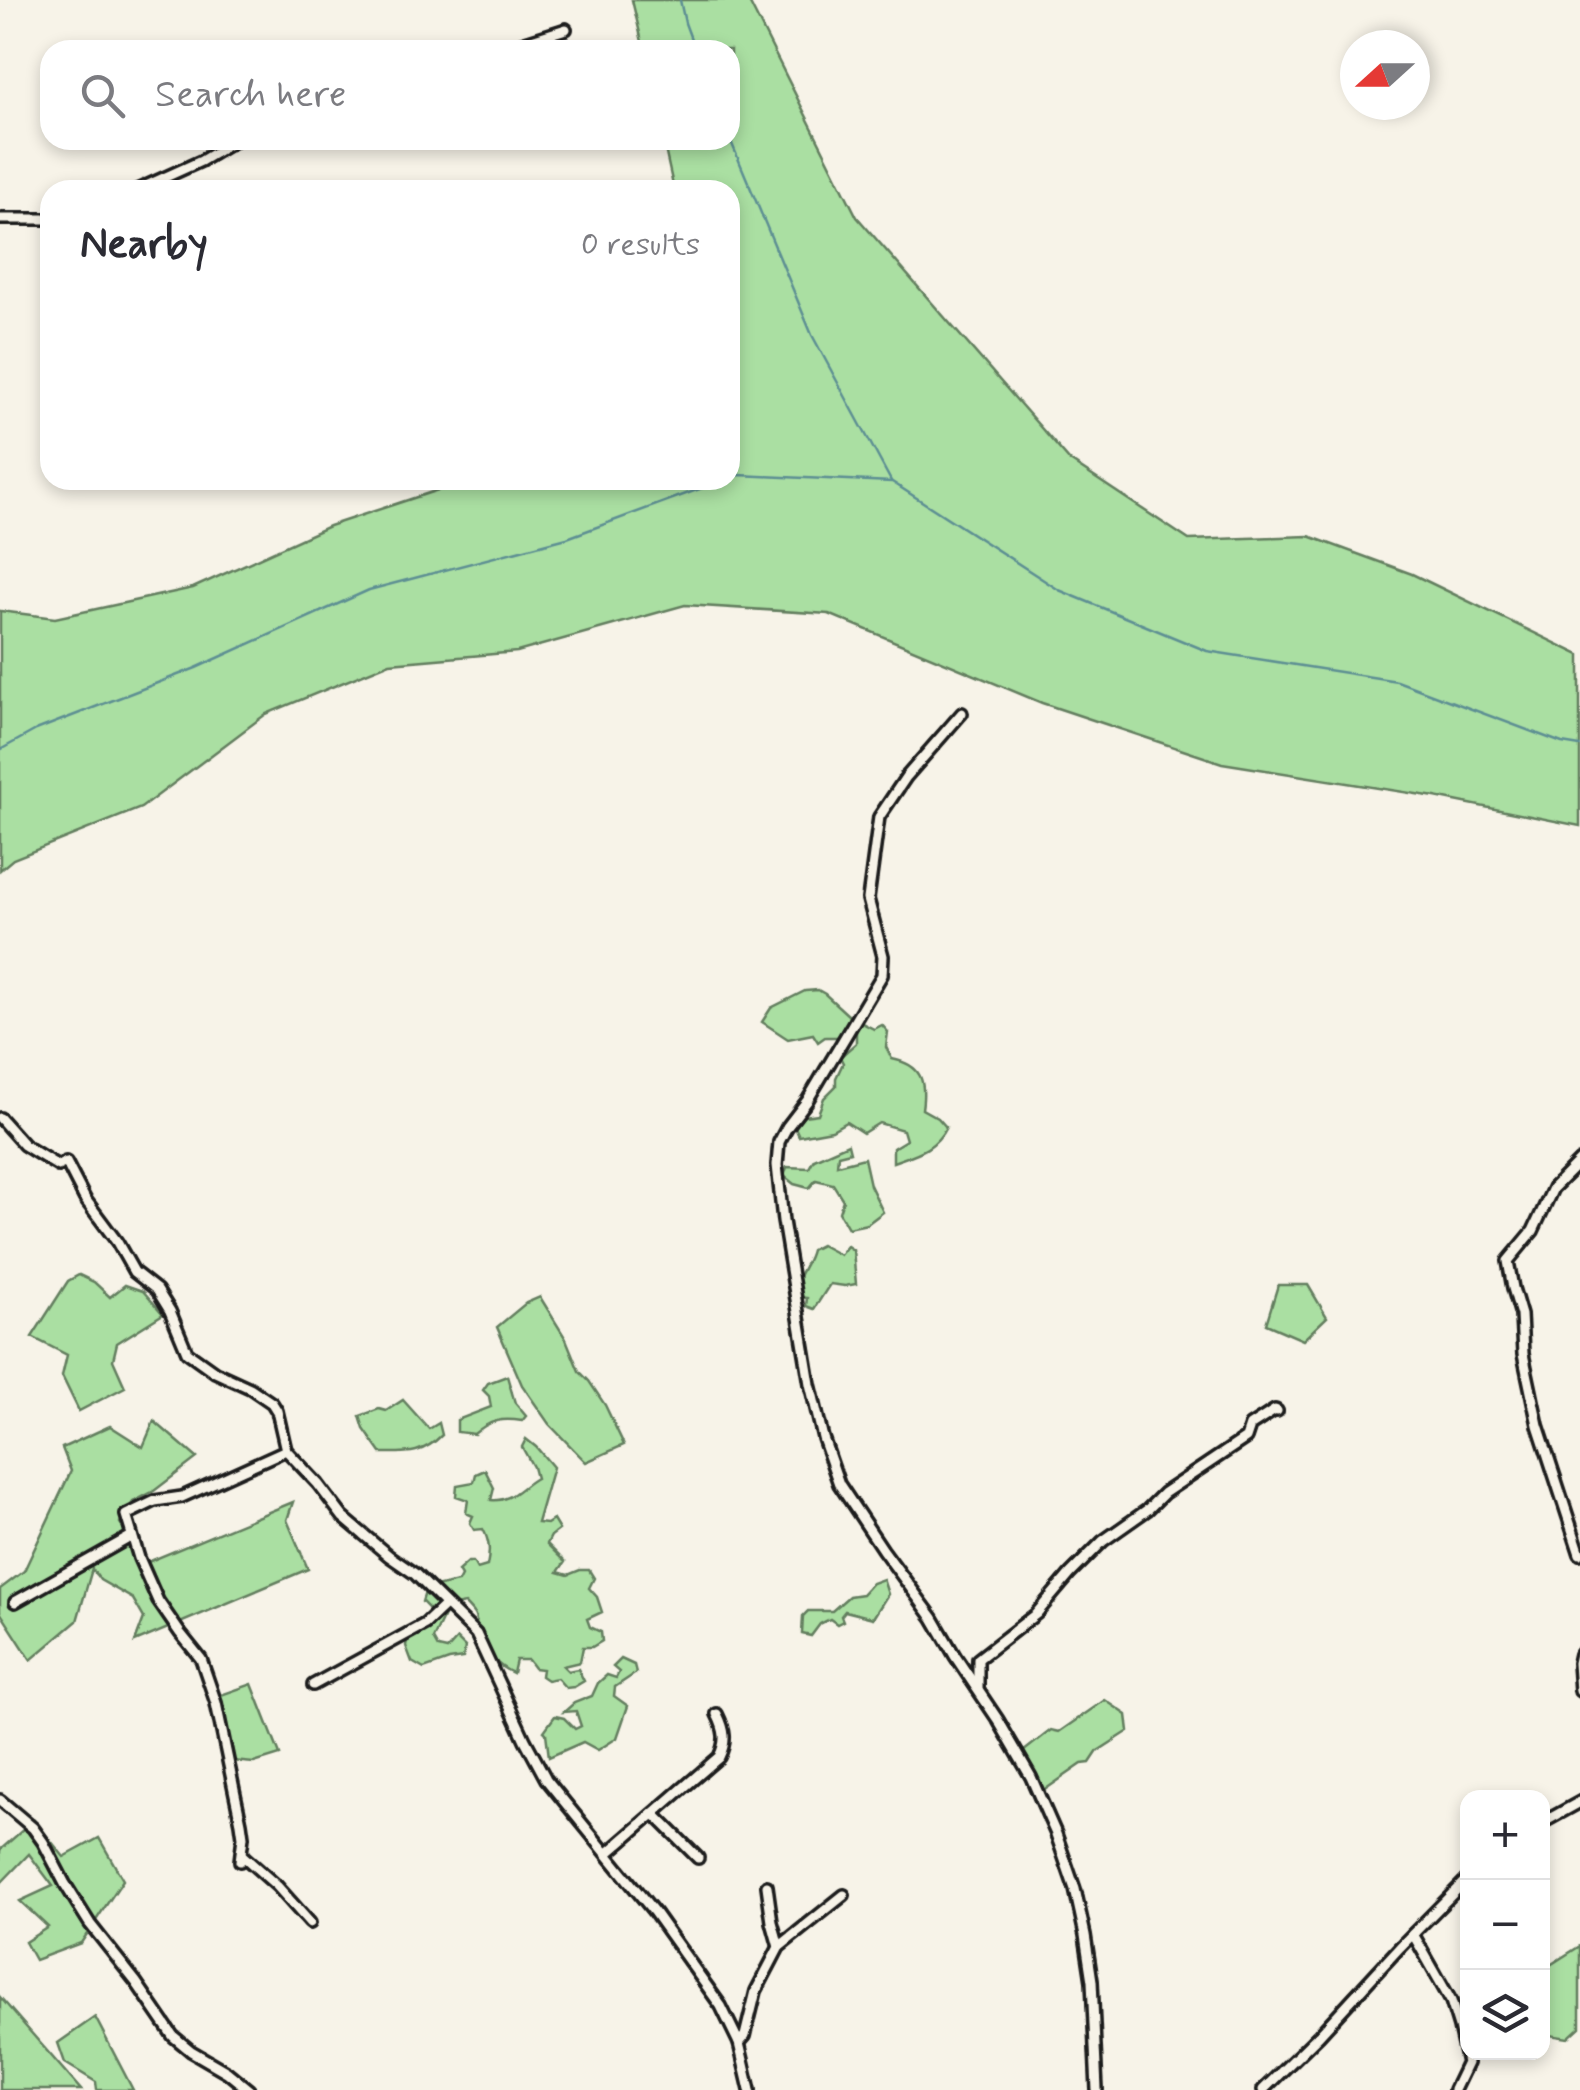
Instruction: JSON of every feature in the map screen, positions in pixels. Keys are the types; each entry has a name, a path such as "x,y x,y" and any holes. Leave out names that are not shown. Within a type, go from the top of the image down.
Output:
{"street":[{"path":"531,40 566,29"},
{"path":"159,180 220,150"},
{"path":"0,219 40,219"},
{"path":"962,714 906,777 879,817 868,899 882,956 882,975 808,1101 787,1127 777,1165 810,1384 832,1467 848,1499 978,1688 1031,1777 1056,1834 1075,1889 1092,1982 1097,2090"},
{"path":"0,1118 24,1145 58,1166 66,1162 85,1199 134,1272 157,1290 187,1352 272,1403 286,1450 344,1517 407,1567 476,1634 546,1779 654,1912 721,2006 738,2043 750,2090"},
{"path":"1580,1161 1552,1188 1534,1231 1508,1264 1521,1315 1523,1354 1538,1425 1580,1554"},
{"path":"978,1688 978,1659 1033,1617 1103,1541 1148,1510 1164,1493 1246,1438 1250,1426 1274,1410 1278,1412"},
{"path":"286,1450 182,1498 156,1502 126,1515 158,1600 201,1659 210,1684 236,1792 243,1837 241,1858 278,1886 310,1923"},
{"path":"14,1602 132,1536"},
{"path":"312,1685 425,1624 445,1604"},
{"path":"1580,1654 1580,1692"},
{"path":"608,1853 719,1757 726,1735 717,1714"},
{"path":"0,1800 34,1828 90,1924 173,2036 249,2090"},
{"path":"1550,1818 1580,1802"},
{"path":"655,1814 698,1858"},
{"path":"1263,2090 1466,1880"},
{"path":"768,1886 778,1947"},
{"path":"738,2043 746,2036 756,1991 778,1947 844,1895"},
{"path":"1413,1934 1451,2001 1459,2027 1466,2063 1454,2090"}],"green space":[{"path":"632,0 748,0 857,217 1070,461 1189,540 1309,536 1412,574 1580,655 1580,826 1435,797 1222,763 1042,703 829,614 685,605 517,652 390,663 266,714 141,808 13,859 0,870 0,611 55,618 193,588 329,526 438,490 740,490 740,180 672,180 665,150 740,150 740,40 642,40"},
{"path":"818,990 849,1016 838,1037 825,1037 818,1042 813,1034 788,1039 762,1022 771,1008 805,991"},
{"path":"862,1023 874,1029 882,1025 888,1032 886,1047 892,1059 910,1065 920,1076 922,1109 946,1127 930,1146 893,1162 893,1148 906,1140 903,1130 879,1123 863,1133 846,1122 832,1130 799,1136 794,1125 804,1116 818,1114 824,1098 836,1086 843,1063 840,1057 856,1043 856,1030"},
{"path":"848,1144 850,1152 838,1155 837,1165 864,1158 870,1185 883,1212 867,1224 848,1228 839,1212 843,1200 833,1184 816,1180 809,1188 784,1176 787,1167 809,1168 814,1159"},
{"path":"821,1245 840,1255 847,1246 853,1250 856,1284 830,1284 814,1309 806,1306 807,1298 799,1297 797,1284 811,1250"},
{"path":"79,1275 110,1297 125,1285 143,1291 163,1314 117,1343 113,1360 125,1387 79,1411 62,1376 67,1355 32,1337 68,1281"},
{"path":"1278,1285 1308,1285 1327,1317 1303,1340 1266,1324"},
{"path":"540,1297 566,1339 579,1371 605,1405 624,1445 586,1462 549,1424 522,1385 497,1327 526,1303"},
{"path":"507,1376 515,1403 526,1416 522,1421 496,1421 474,1434 457,1432 457,1420 491,1407 483,1390 488,1383"},
{"path":"403,1400 429,1429 439,1423 442,1435 421,1449 381,1453 360,1416 379,1409 386,1411"},
{"path":"154,1421 197,1458 133,1502 120,1523 148,1562 293,1502 287,1520 308,1569 135,1642 144,1618 133,1599 100,1580 92,1569 77,1621 31,1660 0,1612 0,1589 24,1571 71,1471 62,1448 110,1426 143,1447"},
{"path":"526,1439 553,1467 537,1523 553,1520 559,1530 547,1544 565,1562 558,1572 568,1575 589,1570 594,1578 589,1588 602,1612 587,1619 590,1627 601,1632 602,1641 583,1647 580,1662 563,1666 568,1671 578,1669 584,1681 574,1687 566,1688 557,1678 547,1680 541,1676 542,1669 534,1668 528,1660 516,1660 513,1673 502,1667 484,1647 475,1616 465,1604 448,1607 433,1639 438,1648 447,1650 457,1639 465,1647 463,1658 424,1669 412,1662 406,1646 408,1635 420,1631 422,1618 430,1610 422,1602 426,1589 458,1582 458,1571 468,1562 473,1562 477,1569 487,1566 487,1538 483,1529 474,1530 470,1523 473,1516 466,1513 468,1500 456,1496 457,1485 474,1482 476,1474 485,1470 494,1488 491,1500 515,1493 536,1478 522,1447"},
{"path":"883,1579 888,1594 873,1618 845,1611 843,1621 837,1624 830,1619 811,1636 802,1634 803,1616 808,1611 832,1611 849,1596 862,1594 872,1583"},
{"path":"621,1659 634,1665 636,1673 615,1687 614,1696 628,1706 617,1738 598,1750 583,1742 549,1757 544,1731 555,1716 564,1718 575,1729 581,1726 576,1711 564,1712 592,1696 607,1675 616,1678 619,1672 613,1667"},
{"path":"252,1684 280,1755 254,1763 232,1761 218,1696"},
{"path":"1105,1700 1127,1715 1129,1731 1098,1751 1090,1763 1082,1764 1043,1791 1019,1755 1051,1730 1059,1732"},
{"path":"34,1820 64,1857 99,1838 123,1880 81,1943 35,1960 25,1942 48,1927 20,1901 53,1886 29,1854 0,1884 0,1850"},
{"path":"1580,1946 1580,2027 1568,2038 1550,2035 1550,1965"},
{"path":"0,1997 81,2090 0,2090"},
{"path":"95,2017 133,2090 97,2090 96,2082 65,2063 58,2043"}],"waterway":[{"path":"680,0 691,40"},
{"path":"735,150 812,335 891,481"},
{"path":"740,475 892,482 1059,590 1207,651 1397,681 1562,743 1580,746"},
{"path":"0,750 36,730 196,668 369,590 567,538 697,490"}]}
